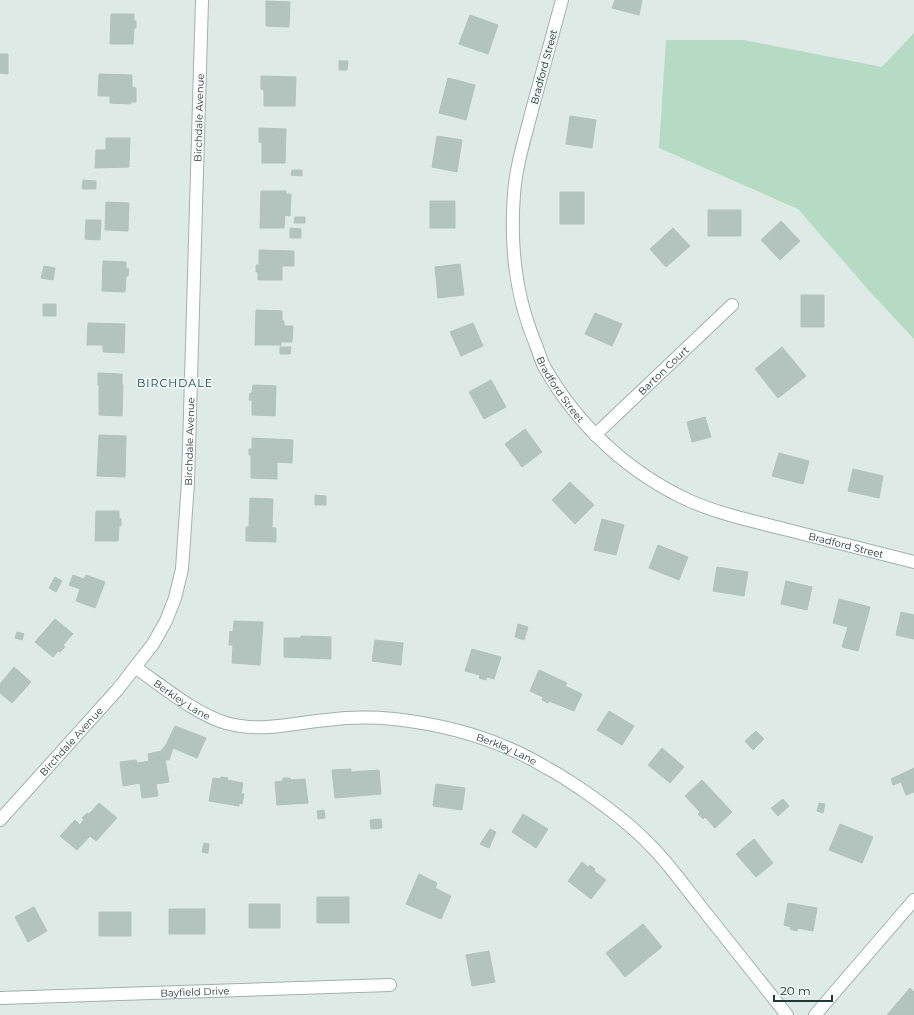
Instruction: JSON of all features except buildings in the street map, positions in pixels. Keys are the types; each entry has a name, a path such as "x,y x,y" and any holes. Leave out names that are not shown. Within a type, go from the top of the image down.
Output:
{"street":[{"name":"Birchdale Avenue","path":"0,820 136,668 153,644 166,621 175,598 182,569 188,482 202,0"},
{"name":"Bradford Street","path":"562,0 518,162 514,193 512,232 515,270 523,308 544,366 564,398 595,435 620,458 651,480 691,501 726,514 914,562"},
{"name":"Barton Court","path":"595,435 732,305"},
{"name":"Berkley Lane","path":"136,668 202,714 225,723 248,728 272,728 327,720 360,718 392,719 425,723 472,735 510,749 547,767 594,798 628,824 652,846 684,884 787,1015"},
{"path":"815,1015 914,900"},
{"name":"Bayfield Drive","path":"0,998 390,984"}],"green space":[{"path":"914,33 914,339 872,294 798,209 659,148 666,40 744,40 882,67"}],"district":[{"name":"BIRCHDALE","path":"175,383"}]}
